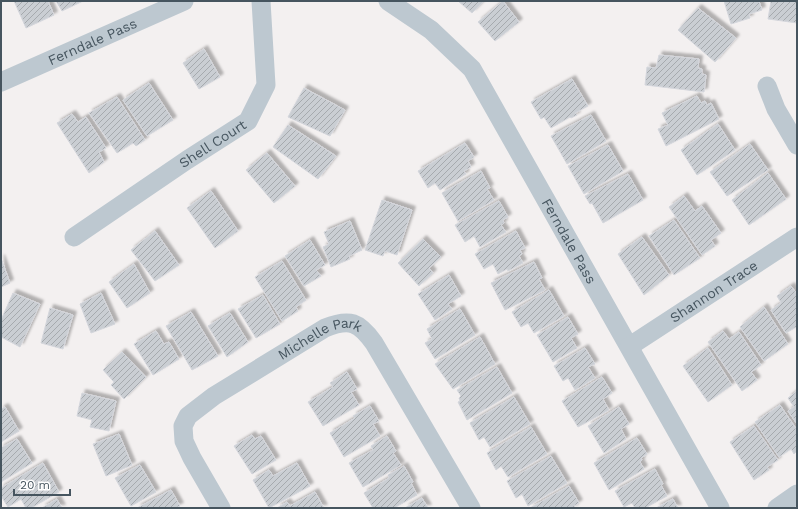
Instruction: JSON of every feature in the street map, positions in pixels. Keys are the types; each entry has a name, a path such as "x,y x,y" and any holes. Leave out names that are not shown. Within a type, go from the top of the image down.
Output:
{"street":[{"name":"Ferndale Pass","path":"1,82 184,1"},
{"name":"Shell Court","path":"74,237 187,160 248,121 266,85 261,1"},
{"name":"Ferndale Pass","path":"388,1 431,30 472,69 630,346 720,508"},
{"path":"767,86 776,109 797,144"},
{"name":"Shannon Trace","path":"630,346 797,237"},
{"name":"Michelle Park","path":"221,508 192,458 184,441 183,426 188,416 214,396 325,328 337,323 348,322 357,324 365,330 374,343 470,508"},
{"path":"777,508 797,494"}],"building":[{"path":"14,1 48,1 54,15 26,28"},
{"path":"56,1 83,1 62,11"},
{"path":"458,1 484,1 472,13"},
{"path":"503,1 519,22 495,41 478,22"},
{"path":"724,1 759,1 762,10 749,14 750,18 731,24"},
{"path":"771,1 797,1 797,23 768,19"},
{"path":"698,8 736,38 715,62 678,30"},
{"path":"204,49 220,77 199,89 183,63"},
{"path":"659,55 699,59 698,68 702,69 702,74 706,75 704,92 645,85 647,67 656,68"},
{"path":"572,79 588,106 575,113 577,115 571,118 570,117 551,128 544,117 541,119 531,102"},
{"path":"149,83 173,120 147,136 123,100"},
{"path":"304,88 345,110 330,136 288,117"},
{"path":"697,96 701,103 705,101 707,105 711,103 719,119 666,146 658,129 668,125 662,113"},
{"path":"117,97 145,140 136,146 133,143 117,153 89,113"},
{"path":"72,114 78,122 86,117 106,148 99,152 104,162 89,173 57,123"},
{"path":"591,115 606,141 567,164 551,136"},
{"path":"718,124 735,150 697,175 681,150"},
{"path":"288,125 336,156 318,179 273,147"},
{"path":"465,143 474,157 468,161 471,167 464,171 466,174 440,190 435,183 428,188 418,171"},
{"path":"750,144 768,170 727,196 710,172"},
{"path":"608,145 623,171 584,194 568,166"},
{"path":"267,153 295,186 274,203 246,170"},
{"path":"481,171 490,188 487,189 494,200 458,221 442,193"},
{"path":"768,173 786,199 749,225 732,200"},
{"path":"628,174 643,200 603,223 592,203 590,204 585,196"},
{"path":"211,191 238,231 215,248 187,208"},
{"path":"684,196 695,211 702,206 721,233 711,240 715,246 702,255 669,207"},
{"path":"382,200 412,210 397,255 385,251 383,256 365,250"},
{"path":"499,201 508,217 503,220 504,223 501,225 506,232 480,247 474,236 465,242 455,225"},
{"path":"674,220 700,258 674,275 649,236"},
{"path":"350,221 362,250 349,256 350,259 331,267 323,247 329,244 324,232"},
{"path":"155,231 179,265 155,281 131,250"},
{"path":"516,231 525,248 520,250 522,254 519,256 523,263 508,271 507,269 498,274 493,264 484,269 475,254"},
{"path":"642,237 669,275 644,295 618,254"},
{"path":"423,239 441,257 429,268 433,273 419,286 398,263"},
{"path":"310,240 325,265 316,270 321,276 304,286 285,256"},
{"path":"1,258 10,283 1,287"},
{"path":"282,261 306,300 296,307 298,311 282,321 255,277"},
{"path":"534,262 542,278 539,279 545,290 505,310 491,283"},
{"path":"134,264 150,293 127,308 109,282"},
{"path":"449,275 461,296 448,304 452,309 435,320 418,294"},
{"path":"791,286 797,294 797,328 796,327 786,333 771,310 781,303 777,296"},
{"path":"549,290 564,316 534,333 528,323 521,327 512,312"},
{"path":"13,293 40,304 20,347 1,337 1,320"},
{"path":"101,293 115,324 91,333 80,304"},
{"path":"263,295 280,324 256,338 238,309"},
{"path":"764,307 788,344 764,361 740,327"},
{"path":"50,308 73,315 63,349 41,343"},
{"path":"460,309 475,335 435,359 425,343 432,339 427,329"},
{"path":"191,312 218,356 192,370 166,326"},
{"path":"230,313 248,342 227,357 208,326"},
{"path":"568,317 578,334 571,338 577,348 553,362 537,335"},
{"path":"156,331 164,344 169,342 179,359 153,375 134,344"},
{"path":"723,331 729,339 739,332 761,365 751,372 757,380 742,391 708,342"},
{"path":"480,337 495,364 453,389 435,364"},
{"path":"585,348 595,364 588,367 595,378 575,390 568,378 563,381 554,366"},
{"path":"708,348 732,385 708,402 683,366"},
{"path":"122,352 146,377 124,399 111,385 114,382 103,370"},
{"path":"497,367 512,393 467,420 458,402 460,401 459,398 461,396 457,390"},
{"path":"347,372 357,389 351,392 359,405 323,426 308,402 333,387 330,383"},
{"path":"602,377 612,393 603,399 609,410 578,427 562,401"},
{"path":"797,391 797,424 788,411 794,407 788,398"},
{"path":"82,393 116,401 109,431 90,427 92,420 77,416"},
{"path":"514,397 530,424 490,447 484,437 479,440 470,423"},
{"path":"780,405 797,430 797,451 794,454 791,449 779,457 755,422"},
{"path":"370,406 379,421 373,424 380,436 344,457 330,433 355,418 353,416"},
{"path":"5,407 19,431 1,442 1,409"},
{"path":"619,407 629,424 621,429 626,439 604,453 588,426"},
{"path":"754,426 778,460 767,467 769,470 754,480 730,442"},
{"path":"531,427 547,454 508,477 501,466 496,470 487,453"},
{"path":"119,434 132,465 106,476 93,444"},
{"path":"252,435 255,439 261,436 276,460 252,474 234,446"},
{"path":"387,436 396,451 393,453 401,465 363,487 349,463 373,450 371,446"},
{"path":"637,438 647,454 641,458 642,460 640,462 644,469 609,490 594,463"},
{"path":"17,439 32,463 1,482 1,448"},
{"path":"551,456 567,483 528,506 522,494 516,498 507,481"},
{"path":"43,463 59,492 31,508 26,508 21,499 8,507 1,496 1,488"},
{"path":"297,463 310,486 269,508 253,480 269,470 273,476"},
{"path":"140,465 156,492 131,506 115,478"},
{"path":"404,466 413,482 411,483 417,495 394,508 373,508 364,493 389,478 388,475"},
{"path":"655,469 663,484 661,485 667,496 645,508 635,508 632,503 624,507 615,491"},
{"path":"569,486 579,503 574,506 575,508 530,508"},
{"path":"171,490 180,506 175,508 137,508"},
{"path":"315,492 324,508 277,508 287,502 290,506"},
{"path":"422,498 428,508 405,508"},
{"path":"57,499 62,508 42,508"},
{"path":"673,499 678,508 656,508"}]}
